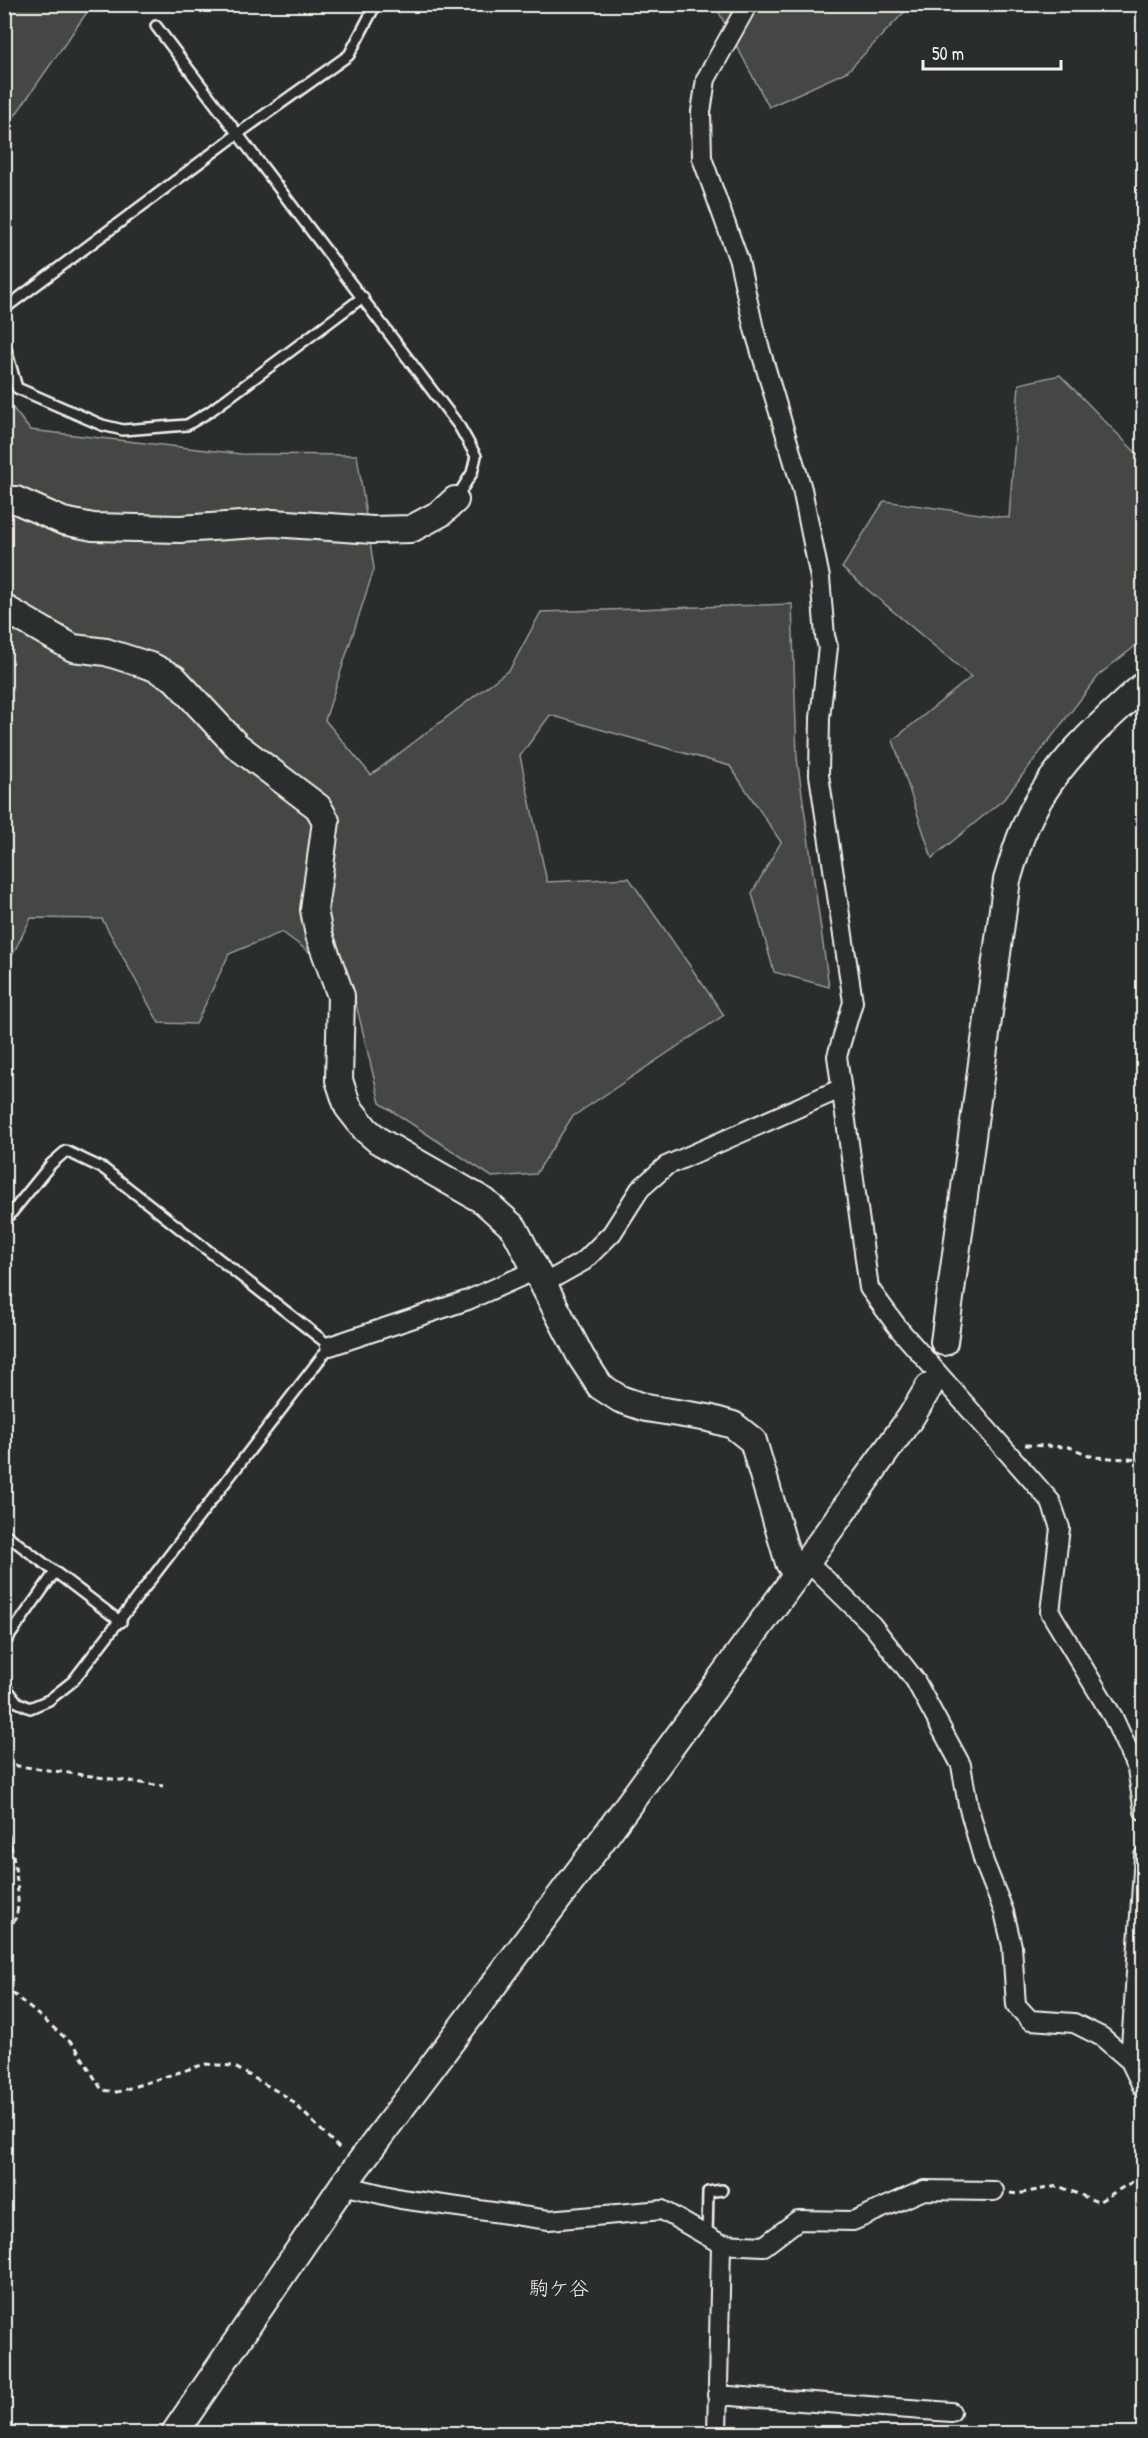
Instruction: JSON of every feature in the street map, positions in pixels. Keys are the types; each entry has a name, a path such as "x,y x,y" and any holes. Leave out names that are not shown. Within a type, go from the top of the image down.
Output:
{"street":[{"path":"748,4 706,79 701,112 702,158 739,261 754,329 802,489 820,578 828,647 820,718 819,775 854,1002 837,1056 869,1288 899,1329 1051,1502 1060,1528 1050,1612 1113,1717 1137,1769 1143,1811"},
{"path":"4,500 16,500 63,521 93,527 180,529 273,523 373,530 411,529 441,513 455,500"},
{"path":"4,609 73,648 106,652 153,667 174,678 237,746 318,807 326,821 314,910 341,996 339,1080 348,1107 366,1131 379,1141 484,1201 514,1228 581,1357 600,1386 620,1399 646,1408 708,1418 733,1425 753,1441 789,1563 802,1568 872,1624 915,1680 961,1765 968,1805 984,1862 1004,1912 1012,1946 1016,2005 1030,2020 1074,2023 1102,2037 1130,2061 1143,2090"},
{"path":"944,1342 1007,880 1025,826 1047,784 1075,751 1143,685"},
{"path":"330,1346 584,1261 612,1233 640,1189 666,1166 840,1089"},
{"path":"174,2433 350,2176 598,1846 911,1417 929,1387"},
{"path":"1130,2061 1143,1856"},
{"path":"350,2176 401,2199 549,2220 662,2210 714,2240 764,2246 798,2220 853,2221 924,2190 994,2191"},
{"path":"714,2240 717,2433"},
{"path":"717,2395 951,2412"}],"lane":[{"path":"4,309 239,133 349,55 376,4"},
{"path":"156,26 459,426 476,456 472,472 455,500"},
{"path":"4,342 17,388 28,394 102,425 123,430 187,425 209,412 363,297"},
{"path":"4,1221 51,1164 66,1151 104,1169 330,1346 121,1622 73,1681 50,1700 30,1708 17,1702 4,1685"},
{"path":"4,1533 121,1622"},
{"path":"4,1644 55,1572"},
{"path":"714,2240 708,2192 722,2190"}],"path":[{"path":"1008,1454 1025,1444 1042,1444 1069,1447 1094,1457 1143,1460"},
{"path":"4,1764 163,1786"},
{"path":"4,1814 11,1844 19,1904 15,1920 4,1932"},
{"path":"4,1986 75,2046 102,2090 117,2092 205,2064 233,2066 289,2098 350,2176"},
{"path":"994,2191 1017,2194 1058,2186 1098,2202 1143,2175"}],"shaded area":[{"path":"4,5 92,5 5,130"},
{"path":"715,5 911,5 848,71 769,107"},
{"path":"1060,375 1143,460 1143,640 1100,674 1004,799 932,858 893,740 971,677 842,568 884,501 1009,518 1019,384"},
{"path":"5,398 30,430 241,454 357,455 374,569 325,720 371,775 510,669 541,612 792,604 797,758 829,987 774,972 752,893 781,842 730,766 550,715 520,756 547,882 629,878 724,1015 572,1117 536,1174 492,1177 380,1103 351,983 282,932 229,954 196,1024 159,1023 102,919 31,918 5,970"}],"district":[{"name":"駒ケ谷","path":"559,2287"}]}
